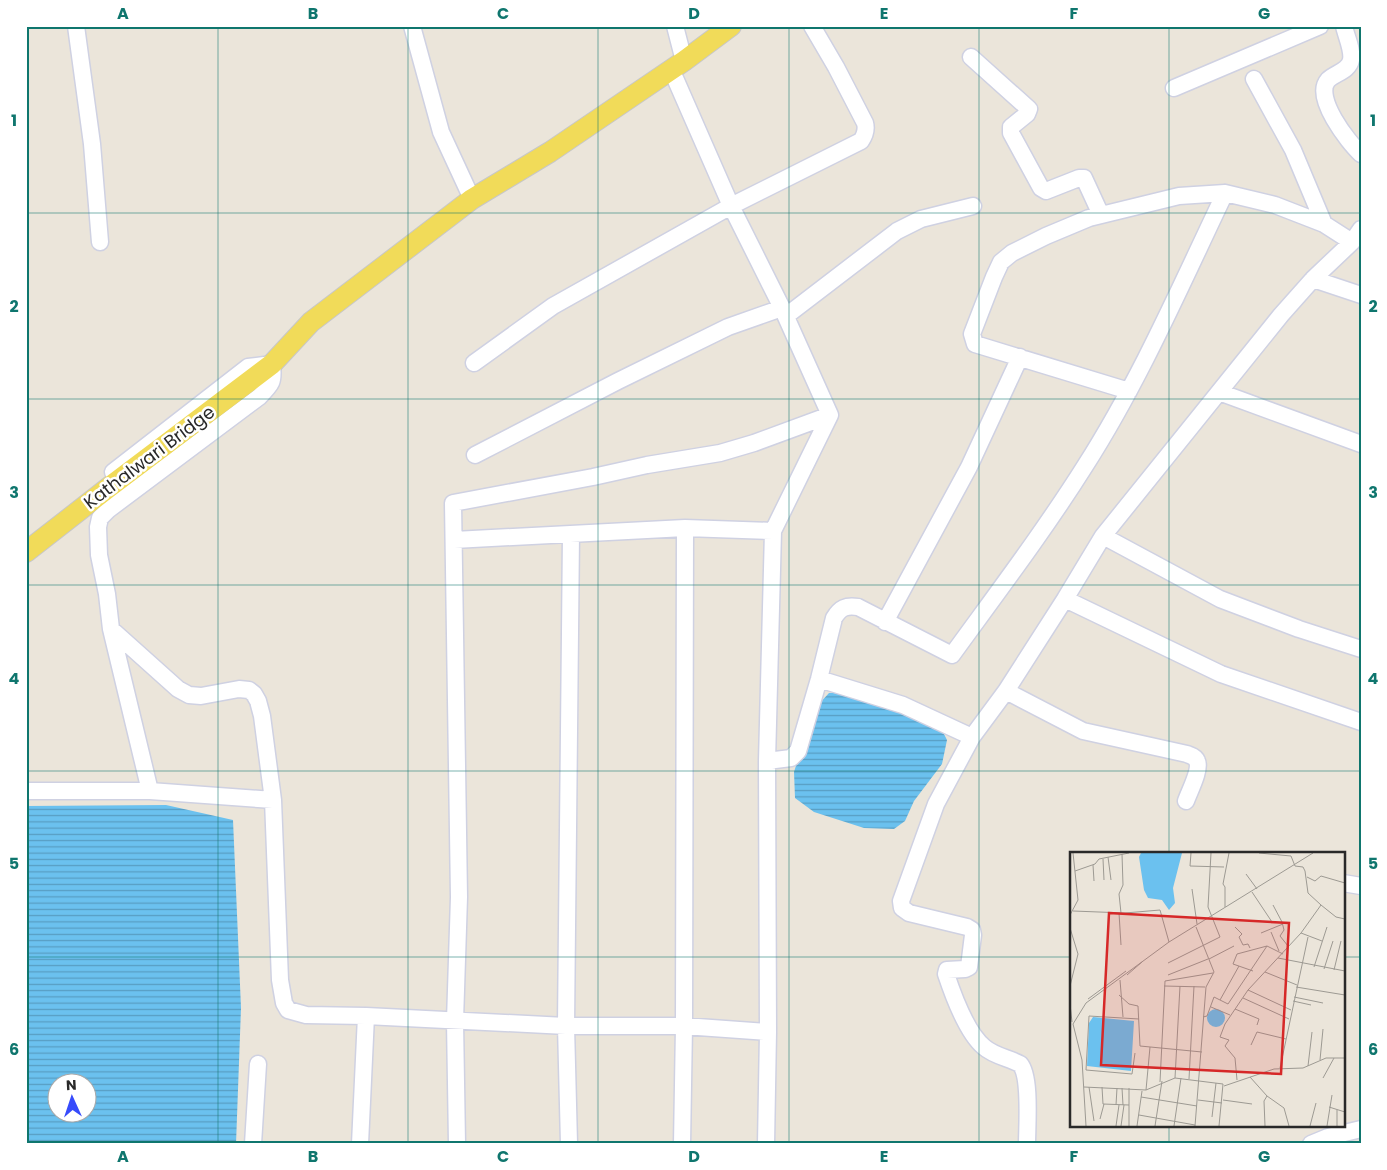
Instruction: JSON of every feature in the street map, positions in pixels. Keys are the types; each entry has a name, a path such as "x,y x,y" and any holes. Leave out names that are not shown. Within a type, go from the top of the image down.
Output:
{"main road":[{"name":"Kathalwari Bridge","path":"26,552 272,364 311,322 472,199 550,152 678,65 731,26"}],"street":[{"path":"76,26 92,144 100,242"},
{"path":"412,26 441,132 472,199"},
{"path":"675,26 678,65 731,206 784,312 830,415"},
{"path":"474,363 553,306 731,206 855,144 864,136 866,129 862,116 812,26"},
{"path":"1174,88 1320,26"},
{"path":"1344,26 1351,54 1351,63 1327,81 1324,90 1327,105 1345,138 1361,154"},
{"path":"971,58 1029,109 1027,114 1011,127 1011,134 1041,188 1046,191 1079,178 1084,178 1102,215"},
{"path":"1254,79 1293,150 1324,224"},
{"path":"766,761 791,758 798,751 834,618 838,611 850,606 858,607 952,655 1085,466 1129,391 1225,193"},
{"path":"1027,1144 1027,1085 1024,1067 1014,1060 984,1048 971,1030 946,974 948,970 965,970 969,967 972,930 967,927 909,913 901,905 936,804 972,737 1006,691 1103,536 1281,315 1356,235 1275,205 1225,193 1179,196 1089,218 1012,253 1002,262 994,277 972,334 973,342 979,346 1129,391"},
{"path":"475,455 728,327 784,312 897,231 921,219 973,206"},
{"path":"1313,280 1361,295"},
{"path":"885,622 969,467 1020,357"},
{"path":"26,540 248,367 272,364 272,383 259,397 108,510 100,518 97,536 111,629 150,791"},
{"path":"1219,392 1361,444"},
{"path":"766,1144 768,1032 766,761 772,531 830,415"},
{"path":"456,1144 455,1021 459,897 453,503 647,465 720,453 754,443 830,415"},
{"path":"454,540 685,528 772,531"},
{"path":"682,1144 685,528"},
{"path":"569,1144 566,1026 571,534"},
{"path":"1103,536 1220,599 1299,630 1361,649"},
{"path":"1065,599 1221,674 1361,722"},
{"path":"111,629 178,689 189,695 201,696 239,689 248,690 254,694 258,701 262,716 273,800 280,980 284,1003 288,1010 306,1015 366,1016 566,1026 684,1026 768,1032"},
{"path":"819,679 903,705 972,737"},
{"path":"1006,691 1083,731 1194,757 1197,761 1197,772 1186,801"},
{"path":"26,791 150,791 273,800"},
{"path":"1344,883 1361,886"},
{"path":"360,1144 366,1016"},
{"path":"253,1144 258,1064"},
{"path":"1311,1144 1328,1137 1361,1129"}],"water":[{"path":"829,693 848,693 941,728 947,740 942,764 914,801 905,821 894,829 864,828 814,812 795,798 794,772 811,718 818,705"},
{"path":"166,805 233,820 241,1008 236,1144 26,1144 26,806"}]}
